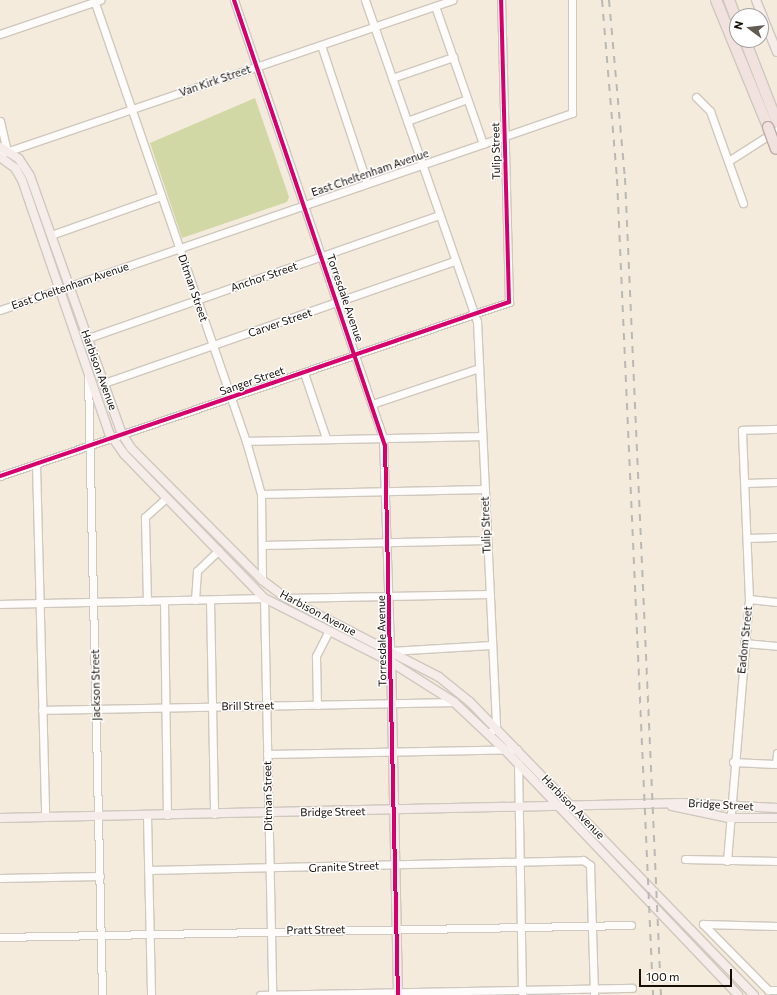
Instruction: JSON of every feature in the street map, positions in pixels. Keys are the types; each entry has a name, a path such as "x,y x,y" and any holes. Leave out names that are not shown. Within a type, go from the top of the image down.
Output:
{"highway":[{"path":"716,0 774,126"},
{"path":"748,48 774,126 776,150"}],"main road":[{"path":"756,0 777,52"},
{"name":"Harbison Avenue","path":"2,151 28,170 51,234 88,376 111,438 166,498 219,550 264,598 279,608 391,662 454,702 518,763 738,995"},
{"name":"Harbison Avenue","path":"0,157 22,180 64,288 88,338 122,434 131,448 262,580 286,598 439,677 496,726 517,750 572,805 754,995"},
{"path":"262,580 264,598"},
{"path":"279,608 286,598"},
{"name":"Torresdale Avenue","path":"390,651 396,811 398,994"},
{"name":"Bridge Street","path":"0,818 396,811 572,805 665,805 777,808"},
{"name":"Bridge Street","path":"665,805 728,818 777,818"}],"street":[{"name":"Torresdale Avenue","path":"234,0 383,437 388,491 390,651"},
{"name":"Tulip Street","path":"365,0 474,314 479,368 496,726"},
{"name":"Van Kirk Street","path":"2,151 131,110 452,0"},
{"name":"Tulip Street","path":"501,0 509,302"},
{"name":"East Cheltenham Avenue","path":"0,310 570,114 574,108 572,0"},
{"path":"0,34 96,1"},
{"name":"Ditman Street","path":"96,1 131,110 232,397 246,441 261,494 263,545 262,580"},
{"path":"435,6 483,144"},
{"path":"321,45 367,183"},
{"path":"392,78 452,57"},
{"path":"696,96 710,111 730,160 743,203"},
{"path":"406,121 467,99"},
{"path":"0,122 2,151"},
{"path":"730,160 774,126"},
{"path":"51,234 161,196"},
{"name":"Anchor Street","path":"88,338 439,215"},
{"name":"Carver Street","path":"104,384 455,261"},
{"name":"Sanger Street","path":"0,476 509,302"},
{"path":"372,404 479,368"},
{"path":"304,373 326,438"},
{"name":"Jackson Street","path":"88,376 97,709 102,995"},
{"name":"Eadom Street","path":"727,860 728,806 749,599 748,538 742,430 777,429"},
{"path":"246,441 326,438 482,436"},
{"path":"36,464 45,817"},
{"path":"745,483 777,482"},
{"path":"261,494 485,489"},
{"path":"147,601 145,517 166,498"},
{"path":"748,538 777,537"},
{"path":"263,545 486,540"},
{"path":"195,600 197,571 219,550"},
{"path":"286,598 489,594"},
{"path":"0,604 264,598"},
{"name":"Ditman Street","path":"264,598 272,995"},
{"path":"749,599 777,602"},
{"path":"210,600 214,814"},
{"path":"164,601 167,815"},
{"path":"317,705 316,656 328,632"},
{"path":"744,643 777,646"},
{"path":"390,651 491,645"},
{"name":"Brill Street","path":"42,710 454,702"},
{"path":"489,734 496,726"},
{"path":"267,754 517,750"},
{"path":"733,762 777,764 777,753"},
{"path":"518,763 522,993"},
{"path":"147,816 151,995"},
{"path":"685,859 777,861"},
{"name":"Granite Street","path":"148,870 269,869 520,862 588,862 592,925"},
{"path":"0,878 100,876"},
{"path":"777,926 703,924 768,990 777,990"},
{"path":"592,925 594,992"},
{"name":"Pratt Street","path":"0,937 398,928 631,925"},
{"path":"260,995 594,992 632,988"}],"green space":[{"path":"255,98 289,197 287,202 182,238 150,143"}],"railway":[{"path":"602,0 617,179 653,995"},
{"path":"609,0 625,178 661,995"}],"cycle path":[{"path":"234,0 385,445 398,995"},
{"path":"0,476 509,302 501,0"}]}
